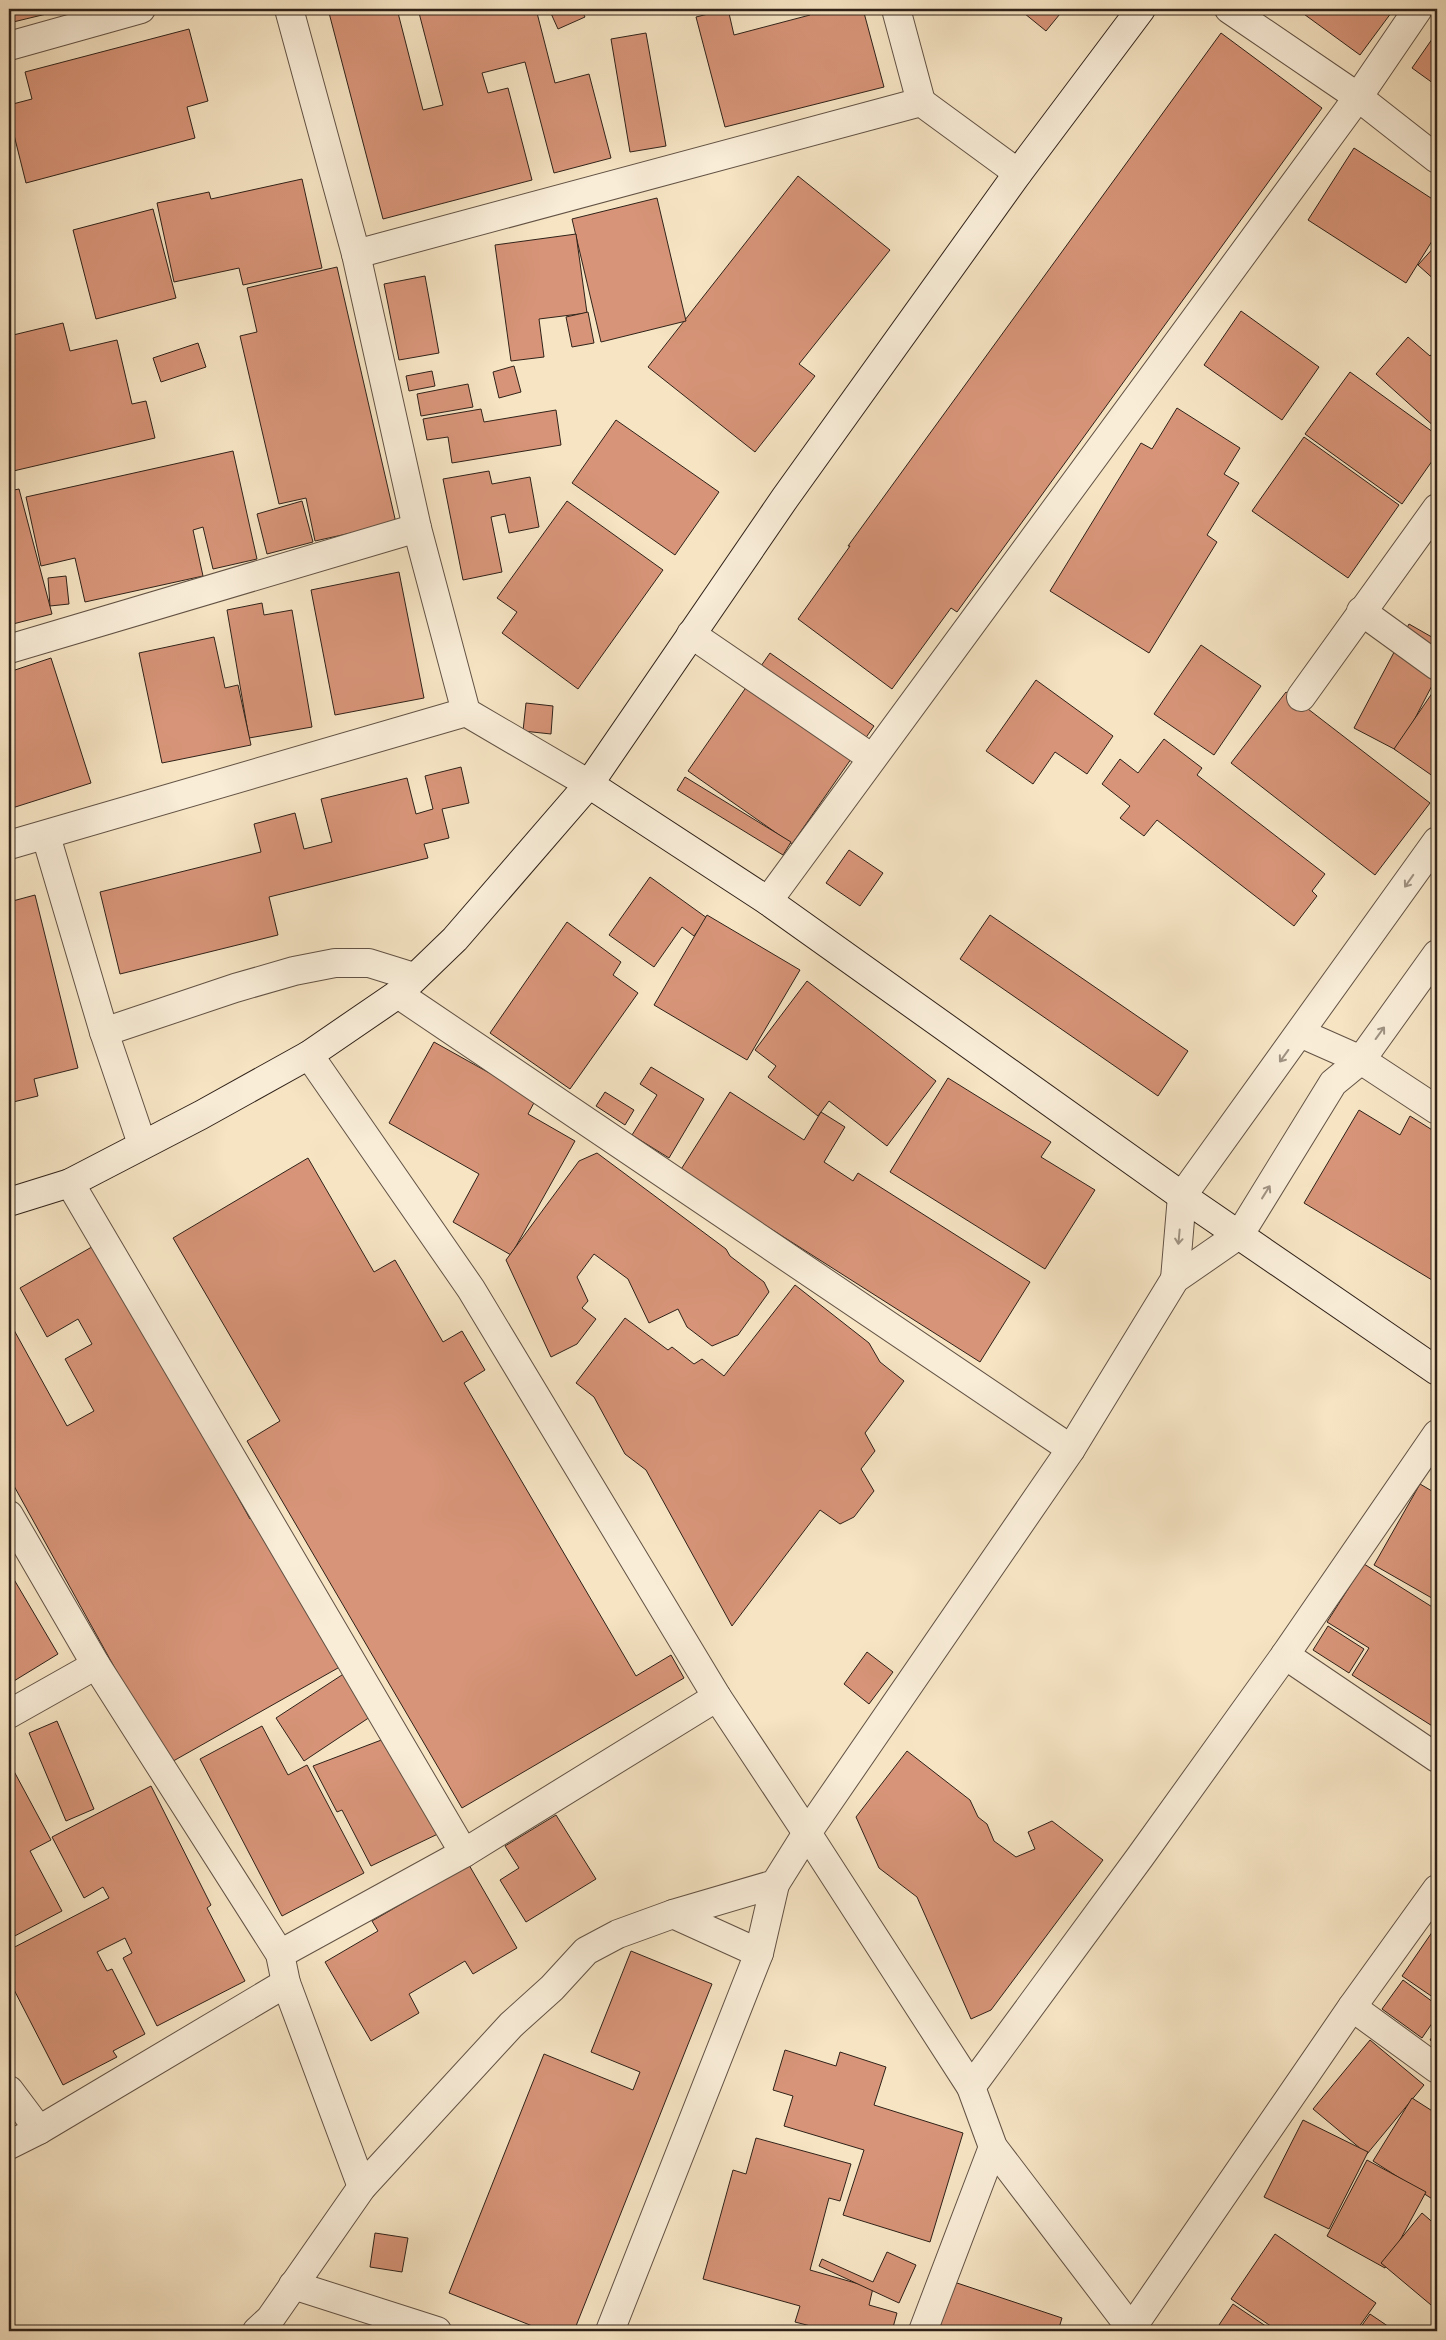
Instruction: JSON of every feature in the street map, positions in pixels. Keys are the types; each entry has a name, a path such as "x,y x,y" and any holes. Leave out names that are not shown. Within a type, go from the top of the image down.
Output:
{"street":[{"path":"9,46 141,9"},
{"path":"289,9 356,254 417,528 466,712 589,784 768,901 1182,1196 1437,1371"},
{"path":"896,9 921,102 1018,173"},
{"path":"9,1202 70,1183 309,1056 406,985 455,939 589,784 790,490 1018,173 1140,9"},
{"path":"1230,9 1358,97 1437,159"},
{"path":"768,901 1358,97 1418,9"},
{"path":"356,254 921,102"},
{"path":"1301,697 1361,611 1437,508"},
{"path":"9,649 417,528"},
{"path":"1361,611 1437,666"},
{"path":"691,634 872,758"},
{"path":"9,845 46,836 466,712"},
{"path":"46,836 104,1032 142,1144"},
{"path":"1175,1279 1182,1196 1437,841"},
{"path":"610,2331 759,1952 775,1884 1071,1449 1175,1279 1240,1234 1334,1083 1361,1060 1437,954"},
{"path":"104,1032 235,988 294,971 336,963 369,962 406,985 1071,1449"},
{"path":"1300,1033 1361,1060 1437,1110"},
{"path":"309,1056 471,1289 717,1697 808,1833 971,2087 993,2147 1132,2330 1352,2007 1437,1889"},
{"path":"70,1183 464,1853"},
{"path":"971,2087 1285,1655 1437,1434"},
{"path":"9,1515 96,1665 280,1954 286,1983 362,2187"},
{"path":"1285,1655 1437,1758"},
{"path":"9,1714 96,1665"},
{"path":"280,1954 464,1853 717,1697"},
{"path":"264,2327 362,2187 511,2025 552,1988 586,1951 618,1934 673,1914 775,1884"},
{"path":"673,1914 759,1952"},
{"path":"9,2145 39,2130 286,1983"},
{"path":"1352,2007 1437,2068"},
{"path":"9,2090 39,2130"},
{"path":"923,2331 993,2147"},
{"path":"293,2285 437,2331"}],"building":[{"path":"9,9 67,9 9,23"},
{"path":"328,9 397,9 423,110 443,105 418,9 536,9 555,83 589,74 611,158 554,173 525,62 482,73 488,93 508,88 532,180 383,219"},
{"path":"549,9 581,9 585,17 558,29"},
{"path":"728,9 734,35 810,15 808,9 863,9 884,87 725,127 696,17"},
{"path":"1019,9 1064,9 1046,31"},
{"path":"1297,9 1394,9 1360,55"},
{"path":"189,29 208,101 187,107 195,138 26,183 9,115 9,105 32,99 25,72"},
{"path":"1437,32 1437,86 1412,68"},
{"path":"646,33 666,146 630,152 611,39"},
{"path":"1221,33 1322,108 957,612 951,608 892,689 798,619 850,546 848,546"},
{"path":"1354,148 1437,202 1437,233 1406,283 1308,220"},
{"path":"798,176 890,250 799,364 815,376 755,452 648,367"},
{"path":"302,179 322,268 243,285 239,268 174,282 157,203 209,192 211,199"},
{"path":"657,198 686,321 601,342 572,219"},
{"path":"153,209 176,298 96,319 73,230"},
{"path":"576,234 587,313 539,319 544,357 511,361 495,245"},
{"path":"1437,244 1437,282 1418,265"},
{"path":"337,267 396,523 315,541 306,498 279,504 240,336 257,332 247,288"},
{"path":"425,276 439,353 399,360 384,284"},
{"path":"1241,311 1319,367 1282,420 1204,365"},
{"path":"588,312 594,343 572,347 566,317"},
{"path":"63,323 70,351 117,340 132,404 146,401 155,438 9,472 9,336"},
{"path":"1408,337 1430,356 1437,348 1437,429 1376,374"},
{"path":"198,343 206,367 161,382 153,358"},
{"path":"514,366 521,392 499,398 493,372"},
{"path":"432,371 435,386 409,391 406,376"},
{"path":"1350,372 1437,435 1437,454 1402,504 1305,434"},
{"path":"468,384 473,407 421,416 417,394"},
{"path":"1177,408 1240,448 1224,474 1239,483 1207,535 1217,542 1149,653 1050,591 1141,443 1152,449"},
{"path":"481,409 484,422 556,410 561,445 452,463 448,437 427,440 423,419"},
{"path":"616,420 719,492 675,555 572,483"},
{"path":"1304,437 1399,505 1348,578 1252,511"},
{"path":"233,451 257,559 213,569 203,527 193,530 203,576 85,602 75,558 41,566 26,497"},
{"path":"489,471 492,484 530,477 539,527 509,533 505,514 491,517 502,572 463,580 443,479"},
{"path":"19,489 52,614 9,625 9,491"},
{"path":"302,501 313,542 267,554 257,514"},
{"path":"567,501 663,570 578,689 502,633 517,612 497,598"},
{"path":"399,572 424,698 335,715 311,590"},
{"path":"66,576 69,604 50,606 48,578"},
{"path":"262,603 264,615 292,610 312,727 249,738 227,610"},
{"path":"1409,624 1437,640 1437,676 1398,751 1354,728"},
{"path":"214,637 225,688 238,685 251,745 162,763 139,653"},
{"path":"1201,645 1261,686 1214,755 1154,714"},
{"path":"770,653 874,726 792,844 688,771"},
{"path":"51,658 91,783 9,809 9,672"},
{"path":"1036,680 1113,736 1087,774 1055,752 1033,784 986,751"},
{"path":"1437,686 1437,779 1394,749"},
{"path":"1286,692 1430,803 1375,875 1231,763"},
{"path":"526,703 553,706 551,734 523,731"},
{"path":"1164,739 1202,768 1197,775 1325,874 1312,891 1317,896 1294,926 1157,820 1144,836 1120,818 1130,806 1102,784 1120,759 1138,773"},
{"path":"461,767 469,803 442,809 449,838 424,844 428,858 269,897 278,935 120,974 100,892 261,852 254,824 295,813 304,849 332,842 321,799 407,778 416,814 433,809 425,776"},
{"path":"685,777 791,842 783,855 677,790"},
{"path":"849,850 883,873 860,906 826,883"},
{"path":"650,877 707,918 694,936 682,927 654,967 609,935"},
{"path":"35,895 78,1068 34,1079 38,1096 9,1103 9,902"},
{"path":"707,915 800,970 747,1060 654,1005"},
{"path":"990,915 1188,1051 1158,1096 960,959"},
{"path":"567,922 621,962 613,975 638,993 570,1089 490,1033"},
{"path":"807,981 936,1081 887,1146 829,1101 818,1116 768,1077 776,1066 755,1050"},
{"path":"434,1042 536,1099 528,1114 575,1141 511,1255 453,1222 479,1174 389,1123"},
{"path":"651,1067 704,1099 669,1158 632,1135 657,1095 640,1084"},
{"path":"948,1078 1051,1142 1041,1157 1095,1190 1045,1269 890,1172"},
{"path":"605,1092 634,1110 625,1125 596,1106"},
{"path":"730,1092 804,1140 821,1112 845,1127 824,1162 853,1181 858,1173 1030,1282 980,1362 680,1171"},
{"path":"1359,1110 1400,1135 1410,1116 1437,1133 1437,1283 1304,1203"},
{"path":"597,1153 726,1249 730,1256 764,1282 769,1292 738,1335 712,1346 687,1327 678,1309 649,1323 628,1279 594,1254 577,1277 588,1301 582,1308 596,1319 577,1344 551,1357 506,1260 579,1161"},
{"path":"308,1158 374,1272 395,1260 443,1342 462,1331 485,1370 464,1383 636,1676 671,1655 684,1678 462,1808 247,1441 280,1421 173,1238"},
{"path":"97,1244 250,1519 260,1512 345,1664 168,1764 9,1477 9,1321 67,1426 94,1411 65,1359 92,1344 78,1319 47,1337 20,1288"},
{"path":"795,1285 869,1343 880,1362 904,1381 865,1433 875,1451 861,1469 874,1491 854,1517 840,1524 820,1510 732,1626 646,1470 625,1454 594,1397 576,1383 625,1318 668,1350 672,1347 694,1364 702,1359 724,1376"},
{"path":"1420,1484 1437,1494 1437,1601 1374,1565"},
{"path":"1364,1564 1437,1610 1437,1729 1352,1675 1369,1648 1327,1622"},
{"path":"9,1571 58,1654 9,1684"},
{"path":"1328,1626 1364,1649 1349,1673 1313,1650"},
{"path":"867,1652 893,1672 869,1704 844,1684"},
{"path":"345,1673 373,1715 304,1761 276,1718"},
{"path":"57,1721 94,1809 66,1821 29,1733"},
{"path":"262,1726 288,1775 307,1765 364,1873 282,1916 200,1759"},
{"path":"384,1739 442,1832 371,1866 342,1810 337,1812 313,1766"},
{"path":"907,1751 970,1800 978,1817 987,1824 994,1841 1016,1857 1035,1849 1028,1832 1052,1821 1103,1860 991,2010 971,2019 917,1897 879,1868 856,1817"},
{"path":"9,1762 51,1840 30,1851 62,1911 9,1939"},
{"path":"151,1786 211,1905 207,1908 245,1981 157,2026 123,1958 132,1953 125,1938 97,1952 107,1971 112,1969 145,2034 113,2051 117,2057 63,2085 9,1980 9,1950 109,1898 103,1887 84,1898 52,1837"},
{"path":"556,1815 596,1879 526,1922 500,1880 519,1868 505,1846"},
{"path":"469,1865 517,1948 473,1974 465,1961 409,1994 419,2013 371,2041 325,1962 378,1931 372,1921"},
{"path":"1437,1925 1437,2000 1402,1976"},
{"path":"631,1951 712,1984 574,2331 545,2331 449,2293 544,2054 633,2090 640,2072 591,2052"},
{"path":"1403,1980 1437,2005 1437,2016 1422,2038 1382,2009"},
{"path":"1437,2029 1437,2045 1430,2040"},
{"path":"1370,2040 1424,2085 1367,2154 1313,2109"},
{"path":"785,2050 836,2066 840,2052 886,2067 874,2105 963,2133 930,2242 843,2215 864,2150 784,2126 793,2096 773,2090"},
{"path":"1412,2098 1437,2114 1437,2202 1373,2161"},
{"path":"1303,2120 1368,2152 1329,2229 1264,2197"},
{"path":"756,2138 851,2164 840,2201 829,2198 810,2270 873,2288 869,2305 897,2313 892,2331 830,2331 795,2322 800,2306 703,2279 733,2170 746,2174"},
{"path":"1367,2160 1426,2192 1385,2268 1327,2236"},
{"path":"1422,2213 1437,2226 1437,2310 1381,2263"},
{"path":"375,2233 408,2238 402,2272 370,2267"},
{"path":"1275,2234 1376,2303 1356,2331 1278,2331 1231,2299"},
{"path":"887,2252 916,2265 899,2303 819,2266 822,2259 873,2282"},
{"path":"951,2281 1062,2318 1058,2331 935,2331"},
{"path":"1233,2304 1273,2331 1215,2331"},
{"path":"1370,2314 1395,2331 1358,2331"}]}
